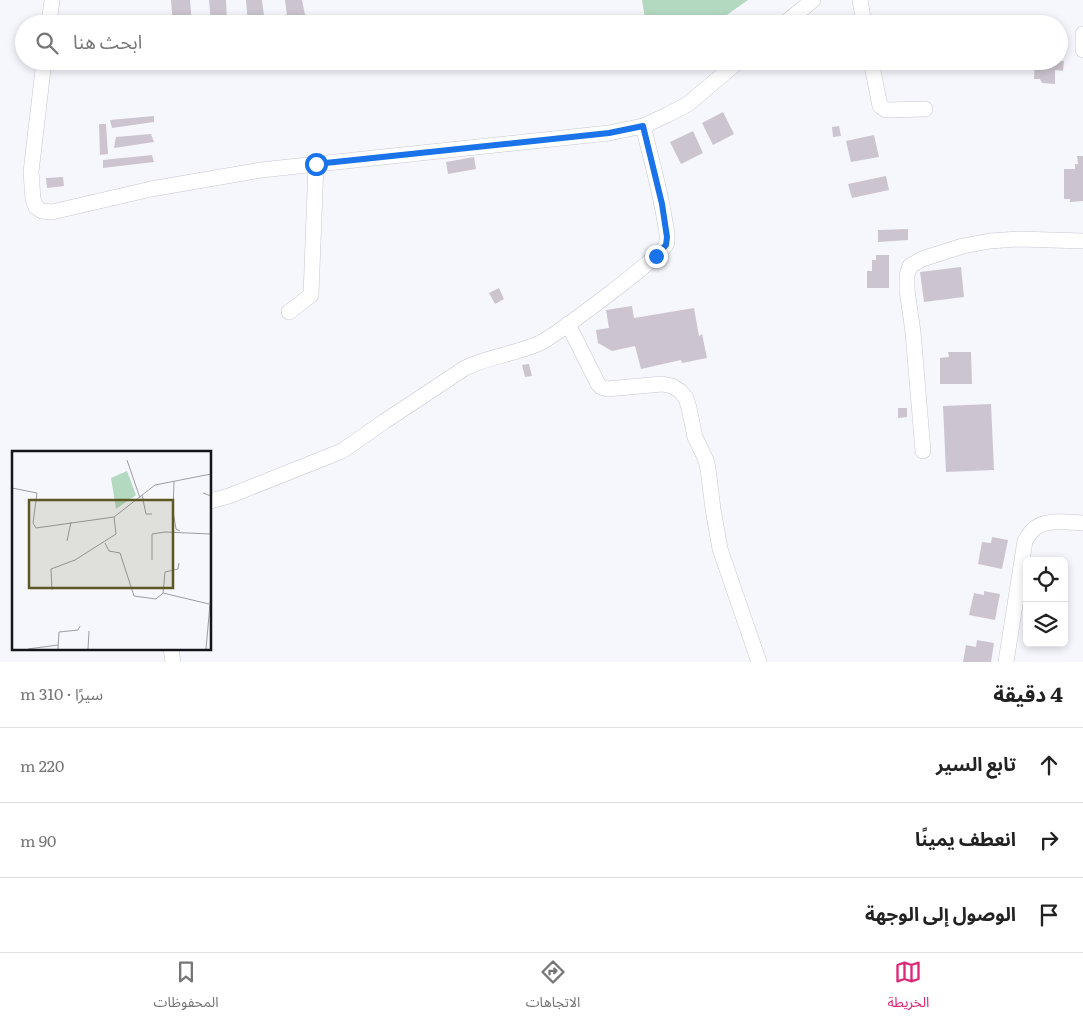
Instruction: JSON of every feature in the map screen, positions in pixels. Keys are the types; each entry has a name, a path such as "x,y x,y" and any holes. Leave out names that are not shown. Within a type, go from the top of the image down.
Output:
{"street":[{"path":"50,15 52,0"},
{"path":"794,15 812,0"},
{"path":"860,0 862,15"},
{"path":"1083,34 1083,50"},
{"path":"43,70 31,172 33,199 36,208 52,212 151,189 261,170 609,133 643,126 667,116 688,104 728,70"},
{"path":"873,70 880,106 883,109 925,109"},
{"path":"211,501 229,496 342,450 476,362 524,350 543,341 618,287 656,256 666,245 667,237 662,204 643,126"},
{"path":"289,312 311,295 316,164"},
{"path":"923,451 913,332 906,276 910,266 922,259 963,246 990,241 1019,239 1083,241"},
{"path":"568,324 601,387 607,389 662,384 672,386 686,398 695,437 706,460 720,549 759,662"},
{"path":"1006,662 1025,541 1032,530 1044,524 1060,522 1083,523"}],"green space":[{"path":"642,0 748,0 727,15 644,15"}],"building":[{"path":"171,0 190,0 191,15 172,15"},
{"path":"209,0 226,0 227,15 210,15"},
{"path":"246,0 262,0 264,15 247,15"},
{"path":"285,0 302,0 305,15 287,15"},
{"path":"1034,70 1055,70 1055,84 1042,83 1040,79 1034,79"},
{"path":"723,112 734,134 713,145 702,123"},
{"path":"154,116 154,122 112,128 110,120"},
{"path":"99,124 106,124 108,154 100,155"},
{"path":"839,126 841,136 833,137 832,127"},
{"path":"693,131 703,153 681,164 670,142"},
{"path":"151,134 154,142 114,148 116,137"},
{"path":"874,135 879,157 851,162 846,141"},
{"path":"152,155 154,162 103,168 103,160"},
{"path":"1077,156 1083,156 1083,201 1070,202 1070,199 1064,199 1064,169 1075,169 1075,164 1078,164"},
{"path":"474,157 476,169 448,174 446,162"},
{"path":"886,176 889,190 852,198 848,184"},
{"path":"63,177 64,186 47,188 46,178"},
{"path":"908,229 908,240 878,242 878,230"},
{"path":"876,255 889,255 889,288 867,288 867,271 872,271 872,260 876,260"},
{"path":"961,267 964,297 924,302 920,272"},
{"path":"499,288 504,299 495,304 489,293"},
{"path":"632,306 634,318 694,308 699,336 702,334 707,358 682,363 681,360 641,369 635,346 612,351 598,343 596,330 609,328 606,310"},
{"path":"948,352 971,352 972,384 940,384 940,358 949,357"},
{"path":"529,364 532,376 525,377 522,365"},
{"path":"991,404 994,470 946,472 943,406"},
{"path":"898,408 907,408 907,417 898,418"},
{"path":"992,537 1008,540 1002,569 978,564 982,542 991,543"},
{"path":"984,591 1000,594 995,620 969,615 974,593 984,595"},
{"path":"977,640 994,643 991,662 963,662 966,645 976,647"}],"route":[{"path":"316,164 609,133 643,126 662,204 667,237 666,245 656,256"}]}
